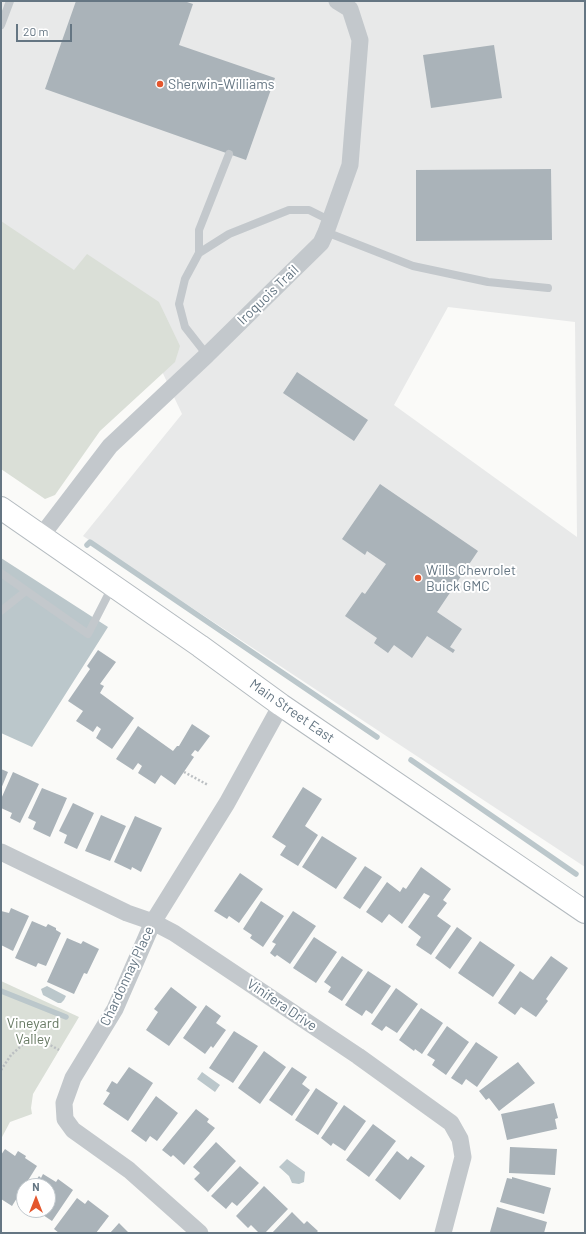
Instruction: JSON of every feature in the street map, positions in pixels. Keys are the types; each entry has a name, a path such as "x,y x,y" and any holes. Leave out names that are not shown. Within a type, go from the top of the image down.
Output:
{"main road":[{"name":"Main Street East","path":"1,508 42,535 112,587 200,646 281,705 585,912"}],"street":[{"name":"Iroquois Trail","path":"42,535 110,446 206,355 320,243 328,226 350,165 360,40 350,9 337,1"},
{"name":"Chardonnay Place","path":"200,1233 129,1170 73,1130 65,1119 64,1103 73,1078 115,1009 153,922 227,802 281,705"},
{"name":"Vinifera Drive","path":"1,852 127,913 153,922 190,944 358,1056 451,1123 460,1139 463,1157 443,1233"}],"lane":[{"path":"1,25 10,1"},
{"path":"206,355 185,327 179,304 185,279 199,253 199,230 229,154"},
{"path":"199,253 228,234 289,210 309,210 328,226 413,266 488,282 548,288"},
{"path":"1,573 88,634 112,587"},
{"path":"1,611 26,591"}],"path":[{"path":"184,772 208,786"},
{"path":"1,1070 11,1055 27,1041 43,1041 58,1050"}],"shaded area":[{"path":"1,1 585,1 585,867 83,536 182,414 144,333 1,234","holes":["448,307 575,322 577,537 394,405"]},
{"path":"1,558 108,627 32,747 1,733"},
{"path":"47,986 66,996 61,1003 58,1003 43,995 41,989"},
{"path":"202,1072 220,1085 215,1092 197,1079"},
{"path":"287,1159 305,1172 304,1182 299,1184 292,1183 289,1176 279,1167"}],"green space":[{"path":"1,221 74,270 87,254 159,302 180,346 175,362 100,431 55,495 45,499 1,469"},
{"name":"Vineyard Valley","path":"1,981 79,1017 33,1094 31,1108 32,1114 10,1122 1,1139"}],"building":[{"name":"Sherwin-Williams","path":"76,1 184,1 193,4 179,45 275,78 246,160 45,89"},
{"path":"494,45 502,98 431,108 423,55"},
{"path":"551,169 552,240 416,241 416,170"},
{"path":"297,372 368,420 354,441 283,393"},
{"name":"Wills Chevrolet Buick GMC","path":"380,484 478,551 437,612 462,629 450,647 455,650 453,653 427,636 412,658 394,645 388,653 374,643 377,638 345,616 362,592 365,594 386,564 367,551 365,555 342,539"},
{"path":"98,650 116,662 100,684 104,686 100,693 134,718 112,749 96,738 101,729 97,726 93,732 76,721 83,711 68,701 90,669 87,666"},
{"path":"192,724 210,736 198,752 195,750 191,755 194,757 175,785 161,775 155,784 138,773 142,766 138,763 133,770 116,759 138,726 173,751 177,746 179,746"},
{"path":"1,769 8,772 1,789"},
{"path":"13,772 39,784 20,823 10,818 12,813 1,808 1,799"},
{"path":"303,787 322,799 305,826 318,835 298,866 280,855 286,846 272,837"},
{"path":"42,788 67,798 50,837 33,829 36,822 28,818"},
{"path":"73,803 94,813 77,849 64,843 67,835 59,831"},
{"path":"101,815 126,826 110,861 85,851"},
{"path":"135,816 162,828 141,872 132,867 131,870 114,862"},
{"path":"322,836 357,858 336,889 302,867"},
{"path":"365,866 382,877 360,909 343,898"},
{"path":"421,867 451,889 443,900 447,903 437,916 451,926 431,955 416,945 421,937 408,927 430,896 424,893 402,924 389,914 382,923 366,912 387,882 400,892 403,887 406,889"},
{"path":"240,873 263,889 239,923 229,916 227,919 214,911"},
{"path":"261,901 284,916 263,947 250,938 252,935 243,929"},
{"path":"11,908 29,916 13,951 1,945 1,911 9,913"},
{"path":"293,911 316,926 290,964 277,955 275,957 270,953 276,944 272,942"},
{"path":"32,921 46,927 48,924 56,928 56,930 61,933 46,966 38,963 36,967 15,958"},
{"path":"457,927 472,938 450,969 435,958"},
{"path":"314,937 337,952 316,983 293,968"},
{"path":"67,938 81,944 83,941 99,949 87,974 84,973 74,994 47,982"},
{"path":"480,941 515,965 493,997 458,973"},
{"path":"342,956 363,970 342,1001 328,992 331,987 324,982"},
{"path":"551,956 568,968 546,999 548,1001 536,1017 521,1007 515,1015 498,1003 520,971 533,980"},
{"path":"368,971 391,986 372,1014 366,1010 362,1016 345,1005"},
{"path":"171,987 197,1007 169,1046 146,1030 158,1012 154,1009"},
{"path":"396,988 418,1004 397,1033 386,1026 382,1031 371,1024"},
{"path":"206,1005 221,1016 216,1023 226,1030 213,1048 211,1046 205,1054 183,1038"},
{"path":"421,1008 443,1023 422,1054 415,1049 414,1051 399,1040"},
{"path":"447,1026 469,1042 446,1075 432,1065 435,1060 427,1055"},
{"path":"234,1031 258,1046 233,1083 209,1068"},
{"path":"476,1042 498,1057 477,1087 466,1079 462,1085 451,1078"},
{"path":"264,1051 286,1067 260,1104 238,1088"},
{"path":"518,1062 535,1083 499,1111 489,1098 486,1100 479,1091"},
{"path":"129,1067 153,1083 128,1121 103,1104 110,1093 106,1091 112,1081 117,1084"},
{"path":"292,1067 307,1077 302,1084 310,1090 292,1116 269,1100"},
{"path":"316,1088 338,1103 318,1135 295,1120"},
{"path":"156,1096 178,1113 157,1141 150,1136 146,1142 131,1131"},
{"path":"554,1103 558,1118 555,1119 557,1129 507,1140 501,1114"},
{"path":"344,1105 366,1121 345,1151 333,1143 331,1146 321,1138"},
{"path":"196,1109 209,1119 207,1122 215,1128 184,1165 173,1155 171,1157 162,1150"},
{"path":"373,1124 396,1141 369,1177 346,1160"},
{"path":"216,1142 236,1161 208,1192 194,1179 200,1173 193,1167"},
{"path":"510,1147 557,1149 555,1175 509,1173"},
{"path":"5,1149 15,1156 18,1151 37,1166 30,1178 16,1178 16,1200 12,1206 1,1199 1,1155"},
{"path":"397,1151 408,1160 411,1156 425,1166 400,1200 375,1180"},
{"path":"240,1166 259,1183 237,1206 232,1202 226,1209 211,1196"},
{"path":"43,1174 50,1178 41,1178"},
{"path":"512,1177 551,1188 544,1214 500,1202 507,1178 512,1179"},
{"path":"58,1179 73,1190 56,1215 56,1182"},
{"path":"264,1186 288,1209 265,1233 259,1233 251,1225 248,1228 236,1216"},
{"path":"77,1198 85,1204 88,1200 109,1216 96,1233 59,1233 54,1229"},
{"path":"497,1207 547,1222 544,1233 490,1232"},
{"path":"292,1212 304,1224 307,1221 318,1231 316,1233 272,1233"},
{"path":"119,1223 129,1233 110,1233"}],"waterway":[{"path":"87,545 90,542 377,737"},
{"path":"411,760 576,874"},
{"path":"1,991 66,1017"}],"place":[{"name":"Sherwin-Williams","path":"160,84"},
{"name":"Wills Chevrolet Buick GMC","path":"418,578"}]}
